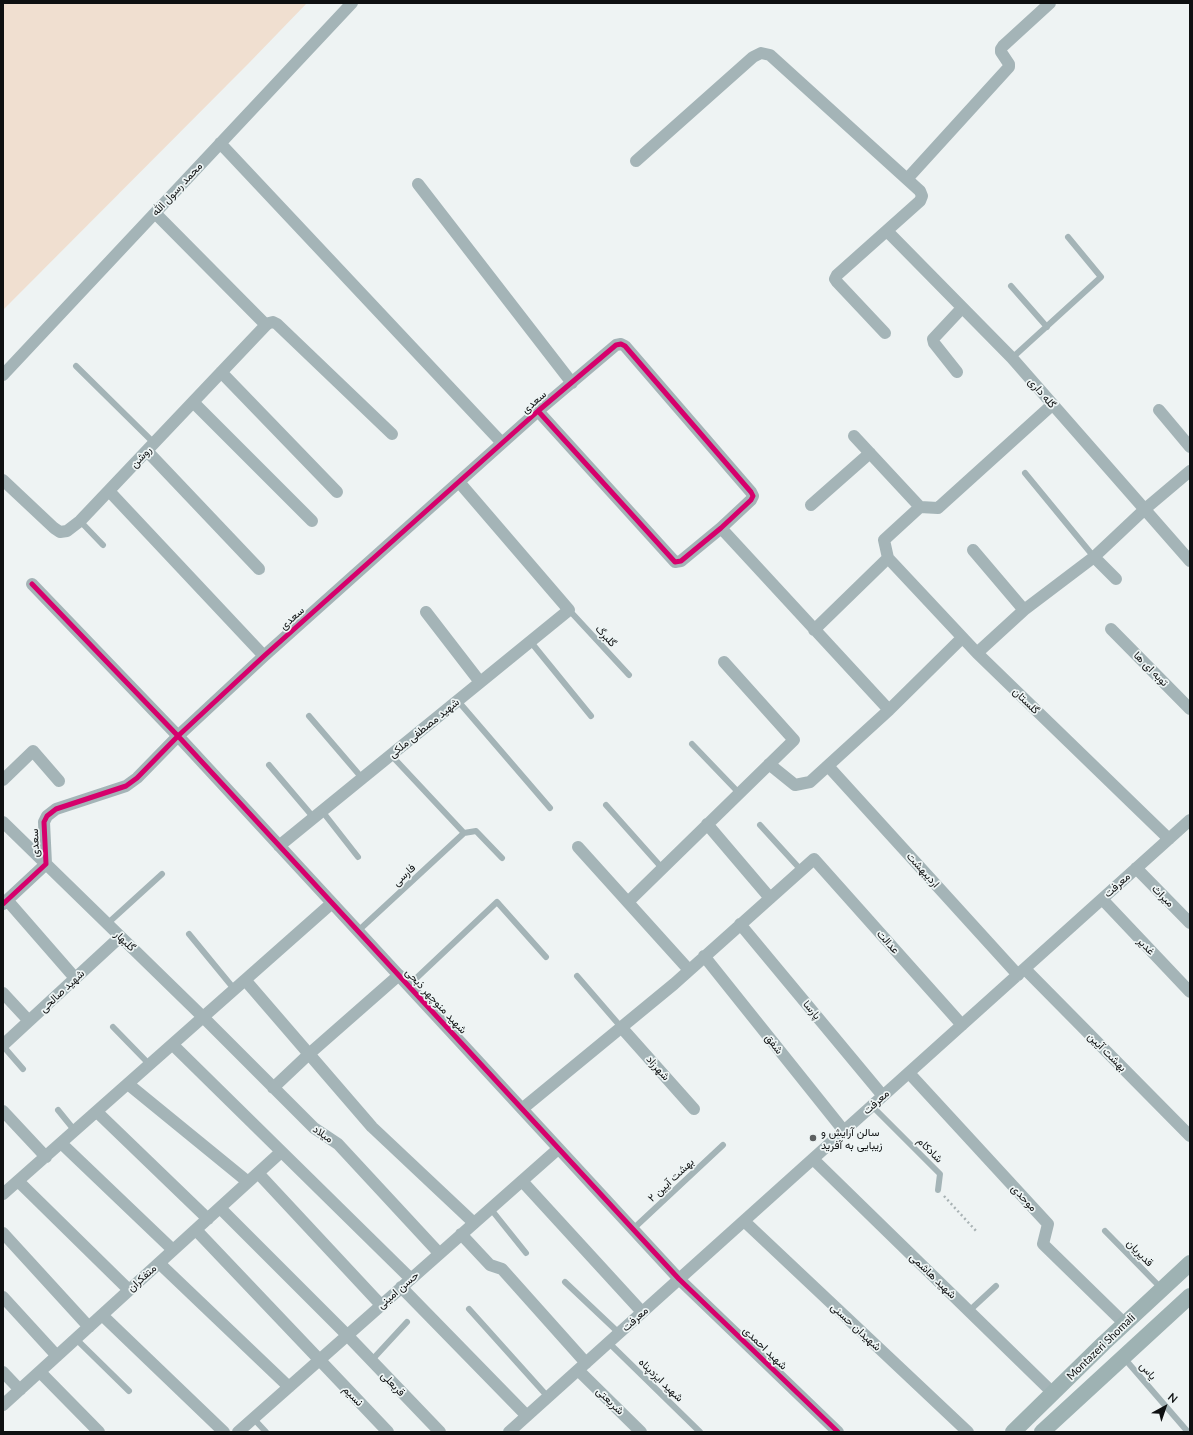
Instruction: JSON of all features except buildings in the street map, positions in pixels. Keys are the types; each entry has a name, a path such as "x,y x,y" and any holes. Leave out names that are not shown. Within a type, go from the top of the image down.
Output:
{"main road":[{"name":"Montazeri Shomali","path":"1013,1432 1190,1263"},
{"name":"Montazeri Shomali","path":"1049,1428 1190,1296"}],"street":[{"name":"محمد رسول الله","path":"3,375 352,3"},
{"path":"907,179 1009,67 1009,64 1001,52 1003,46 1050,3"},
{"path":"636,161 753,57 761,53 770,55 920,191 922,196 920,201 837,275 835,279 885,333"},
{"path":"220,143 502,443"},
{"path":"418,184 572,383"},
{"path":"155,213 270,324 277,324 392,434"},
{"name":"گله داری","path":"887,231 1012,358 1190,560"},
{"path":"958,372 934,343 933,339 962,308"},
{"name":"روشن","path":"3,480 60,532 67,531 80,521 221,372 270,324"},
{"name":"سعدی","path":"5,902 46,864 44,822 48,816 56,809 126,786 137,778 178,736 264,656 538,411 616,346 621,344 625,346 751,492 753,496 751,500 721,528"},
{"path":"221,372 337,492"},
{"path":"193,402 312,522"},
{"path":"854,436 920,507 938,508 1052,405"},
{"path":"1159,410 1190,447"},
{"path":"538,411 675,562 681,561 721,528 889,710"},
{"path":"150,447 260,569"},
{"path":"811,505 870,453"},
{"path":"977,653 1024,610 1094,556 1190,470"},
{"path":"459,482 569,610"},
{"path":"109,491 264,656"},
{"path":"814,630 888,558 884,540 920,507"},
{"path":"973,550 1024,610"},
{"path":"1094,556 1116,579"},
{"name":"گلستان","path":"888,558 962,638 1169,839"},
{"name":"شهید منوچهر ذبحی","path":"32,584 178,736 679,1279"},
{"name":"شهید مصطفی ملکی","path":"279,846 569,610"},
{"path":"426,612 480,682"},
{"name":"توبه ای ها","path":"1111,629 1190,709"},
{"path":"769,764 795,785 810,782 889,710 962,638"},
{"path":"628,902 794,740 724,662"},
{"path":"3,780 33,751 60,781"},
{"name":"اردیبهشت","path":"828,766 1021,972"},
{"name":"معرفت","path":"512,1431 642,1312 1190,820"},
{"name":"گلبهار","path":"3,822 204,1018"},
{"path":"707,824 770,898"},
{"path":"578,847 690,970"},
{"name":"عدالت","path":"801,870 814,859 962,1025"},
{"name":"میراث","path":"1136,868 1190,923"},
{"path":"522,1109 690,970 801,870"},
{"name":"غدیر","path":"1102,899 1190,992"},
{"path":"5,902 75,978"},
{"path":"3,1194 246,981 332,903"},
{"name":"پارسا","path":"740,924 884,1096"},
{"name":"شهید صالحی","path":"3,1045 120,937"},
{"name":"شفق","path":"704,956 844,1131"},
{"name":"بهشت آیین","path":"1021,972 1190,1136"},
{"path":"273,1088 309,1054 399,975"},
{"path":"246,981 372,1128 474,1223"},
{"path":"3,993 29,1021"},
{"name":"میلاد","path":"204,1018 314,1128 338,1144 439,1254"},
{"name":"شهرزاد","path":"621,1027 694,1109"},
{"path":"173,1045 411,1279"},
{"name":"موحدی","path":"909,1073 1048,1224 1043,1244 1125,1324"},
{"path":"128,1084 248,1182"},
{"path":"3,1111 46,1157"},
{"path":"97,1112 208,1219"},
{"path":"61,1143 173,1250"},
{"name":"حسن امینی","path":"238,1432 558,1149"},
{"name":"متفکران","path":"3,1405 282,1152"},
{"name":"شهید هاشمی","path":"814,1158 1053,1393"},
{"path":"258,1173 381,1305"},
{"path":"18,1181 129,1290"},
{"path":"522,1181 642,1312"},
{"name":"قربعلی","path":"220,1208 440,1432"},
{"name":"شهیدان حسنی","path":"744,1221 968,1432"},
{"name":"نسیم","path":"196,1230 388,1432"},
{"path":"3,1233 89,1327"},
{"name":"شریعتی","path":"461,1234 490,1265 502,1269 582,1367 641,1432"},
{"path":"159,1263 289,1387"},
{"name":"شهید احمدی","path":"679,1279 838,1432"},
{"path":"401,1287 527,1416"},
{"path":"3,1297 57,1356"},
{"path":"102,1315 224,1432"},
{"path":"3,1372 20,1390"},
{"path":"40,1372 99,1432"}],"lane":[{"path":"1012,358 1101,276 1068,237"},
{"path":"1011,286 1047,327"},
{"path":"76,366 150,447"},
{"path":"1025,472 1094,556"},
{"path":"80,521 103,545"},
{"name":"گلبرگ","path":"569,610 629,675"},
{"path":"530,641 591,716"},
{"path":"458,700 550,808"},
{"path":"309,716 362,778"},
{"path":"692,744 739,793"},
{"path":"391,755 464,833 476,831 502,858"},
{"path":"269,765 358,857"},
{"path":"606,805 662,868"},
{"path":"760,825 801,870"},
{"name":"فارسی","path":"358,931 464,833"},
{"path":"107,924 162,874"},
{"path":"408,986 496,902 546,957"},
{"path":"189,934 235,990"},
{"path":"577,976 621,1027"},
{"path":"113,1027 150,1065"},
{"path":"3,1045 23,1070"},
{"name":"شادکام","path":"872,1106 940,1174 938,1190"},
{"path":"58,1110 75,1131"},
{"name":"بهشت آیین ۲","path":"633,1229 723,1145"},
{"path":"490,1208 526,1253"},
{"name":"قدیریان","path":"1105,1231 1162,1289"},
{"path":"565,1282 619,1333"},
{"path":"969,1311 996,1286"},
{"path":"470,1309 548,1397"},
{"path":"371,1361 407,1322"},
{"path":"76,1339 129,1391"},
{"name":"شهید ایزدپناه","path":"609,1343 700,1432"},
{"name":"یاس","path":"1124,1358 1188,1432"},
{"path":"253,1418 266,1432"}],"path":[{"path":"938,1190 977,1232"}],"shaded area":[{"path":"3,3 307,3 3,310"}],"cycle path":[{"path":"3,904 46,864 44,822 47,816 56,809 126,786 137,778 178,736 264,656 538,411 616,345 621,344 625,346 753,496 751,500 721,528 681,561 675,562 538,411"},
{"path":"32,584 178,736 679,1279 838,1432"}],"place":[{"name":"سالن آرایش و زیبایی به آفرید","path":"813,1138"}]}
